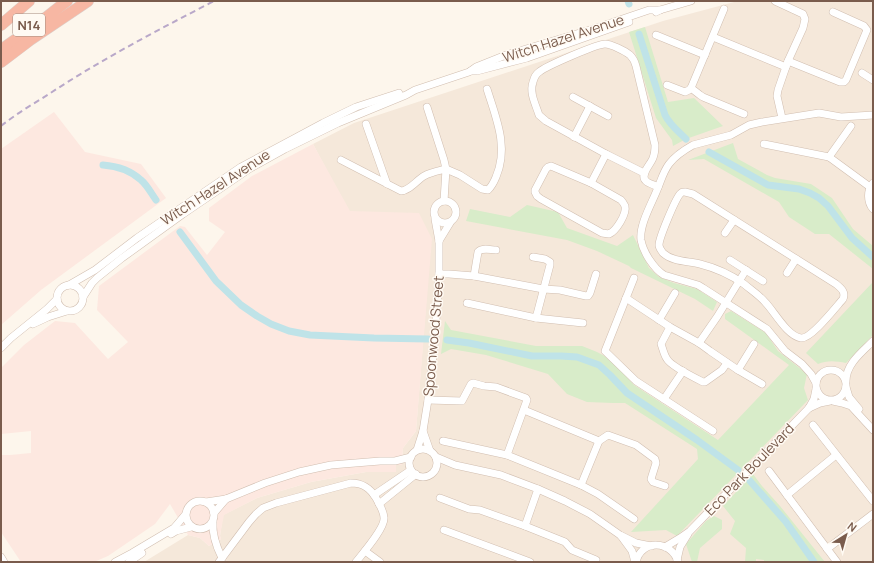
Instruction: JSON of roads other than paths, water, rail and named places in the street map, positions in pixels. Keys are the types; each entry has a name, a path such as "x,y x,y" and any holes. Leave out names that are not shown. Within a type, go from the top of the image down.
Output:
{"highway":[{"name":"N14","path":"1,25 29,1"},
{"name":"N14","path":"1,49 57,1"},
{"path":"1,49 43,20 67,1"},
{"path":"1,62 30,40 88,1"}],"street":[{"name":"Witch Hazel Avenue","path":"83,297 97,278 182,214 249,170 285,149 338,123 415,90 469,72 534,55 660,10 691,1"},
{"path":"775,1 803,14 805,18 805,23 787,64 777,94 782,118"},
{"path":"667,86 685,92 691,88 724,9"},
{"path":"713,37 787,64 840,82 844,82 867,30 864,26 833,12"},
{"path":"656,35 705,55"},
{"path":"644,173 574,137 546,121 539,115 532,91 532,84 537,74 546,68 601,44 612,46 630,55 636,66 655,145 653,157 644,173 644,178 646,182 658,187"},
{"path":"862,73 873,80"},
{"path":"691,88 703,97 744,114"},
{"path":"341,160 399,190 407,190 425,175 446,169 455,172 485,190 488,190 493,184 500,164 502,143 499,126 487,89"},
{"name":"Witch Hazel Avenue","path":"69,285 95,270 137,238 241,167 356,107 404,91 415,90"},
{"path":"573,97 608,116"},
{"path":"427,106 446,169 444,201"},
{"path":"574,137 590,106"},
{"path":"873,115 841,117 819,113 782,118 753,124 731,135 687,148 669,164 664,172 641,233 642,245 652,264 659,272 664,275 698,285 767,329 786,351 802,364 811,374 821,397 826,400 842,402 851,406 873,430"},
{"path":"366,124 387,184"},
{"path":"829,157 851,126"},
{"path":"764,144 829,157 871,185 869,203 873,209"},
{"path":"591,184 606,154"},
{"path":"551,166 591,184 621,200 624,204 624,216 615,231 612,233 606,234 602,232 541,199 535,192 546,169 551,166"},
{"path":"683,192 693,194 734,220 840,287 842,290 844,295 843,300 808,336 804,338 796,337 782,323 766,302 740,281 714,268 671,258 662,252 659,246 664,228 680,194 683,192"},
{"path":"439,241 455,217 456,213 456,209 453,204 450,202 441,201 435,206 434,209 435,219 440,223 450,223"},
{"name":"Spoonwood Street","path":"417,450 423,431 428,400 435,336 439,274 439,241 435,219"},
{"path":"725,233 734,220"},
{"path":"474,276 478,252 483,249 496,250"},
{"path":"533,257 546,259 550,262 536,318"},
{"path":"787,273 796,259"},
{"path":"730,260 763,281"},
{"path":"699,343 746,270"},
{"path":"439,274 474,276 588,296 596,274"},
{"path":"634,278 605,351 636,381 713,431"},
{"path":"1,348 11,338 53,304 57,299 58,293 63,287 69,285 77,287 82,293 83,301 79,308 48,317 24,328"},
{"path":"659,320 675,293"},
{"path":"626,298 762,384"},
{"path":"57,299 60,306 67,311"},
{"path":"467,303 536,318 582,323"},
{"path":"670,327 662,344 668,361 683,371 705,382 721,371 727,363"},
{"path":"802,364 817,372 839,370 852,363 873,341"},
{"path":"738,370 754,344"},
{"path":"832,401 838,399 845,392 846,376 852,363"},
{"path":"834,370 843,376 849,397 873,424"},
{"path":"664,399 683,371"},
{"path":"816,386 817,379 824,372"},
{"path":"428,400 462,401 473,383 496,387 526,398 527,400 524,410 507,455"},
{"name":"Eco Park Boulevard","path":"665,547 690,531 808,408 814,399 816,386"},
{"name":"Eco Park Boulevard","path":"808,408 820,403 832,401"},
{"path":"524,410 599,440"},
{"path":"812,425 872,497"},
{"name":"Spoonwood Street","path":"423,431 430,451"},
{"path":"581,485 599,440 610,435 636,445 656,460 651,479 653,482 665,486"},
{"path":"443,441 507,455 581,485 598,494 634,519"},
{"path":"115,562 174,528 185,515 189,506 197,501 206,502 226,499 265,483 298,472 331,465 395,461 411,456 417,450 421,449 426,449 435,454 437,464 435,470 430,475 419,476 413,470 395,461"},
{"path":"787,495 836,455"},
{"path":"411,456 410,460 413,470"},
{"path":"436,457 455,465 501,476 538,489 590,514 620,535 640,544 651,546"},
{"path":"435,470 455,465"},
{"path":"374,495 413,470"},
{"path":"379,504 413,470"},
{"path":"769,471 837,562"},
{"path":"220,560 256,514 263,508 276,503 351,483 357,483 364,485 374,495 383,512 384,518 380,530 356,562"},
{"path":"525,526 538,489"},
{"path":"440,498 468,509 480,510 525,526 565,542 574,551 596,560"},
{"path":"214,513 226,499"},
{"path":"206,502 210,505 214,513 213,531 220,560"},
{"path":"827,549 873,514"},
{"path":"185,515 188,524 191,527 201,530 207,534 215,544"},
{"path":"201,530 210,526 213,522"},
{"path":"129,562 172,533 191,527"},
{"path":"444,530 530,562"},
{"name":"Eco Park Boulevard","path":"678,561 680,547 690,531"},
{"path":"620,535 632,551 636,562"},
{"path":"636,562 640,553 645,549 658,545 671,550 675,554 678,561"},
{"path":"365,551 380,562"},
{"path":"507,562 509,554"},
{"path":"1,557 4,562"}],"waterway":[{"path":"639,34 665,115 672,125 686,139"},
{"path":"709,152 768,185 799,189 819,198 828,206 852,238 873,257"},
{"path":"103,165 113,166 128,171 145,184 156,200"},
{"path":"180,232 216,281 241,305 271,324 289,331 310,335 428,339"},
{"path":"447,340 532,356 577,357 599,365 627,393 697,440 738,470"},
{"path":"750,481 786,522 814,562"}],"railway":[{"path":"1,126 25,109 89,69 214,1"}]}
